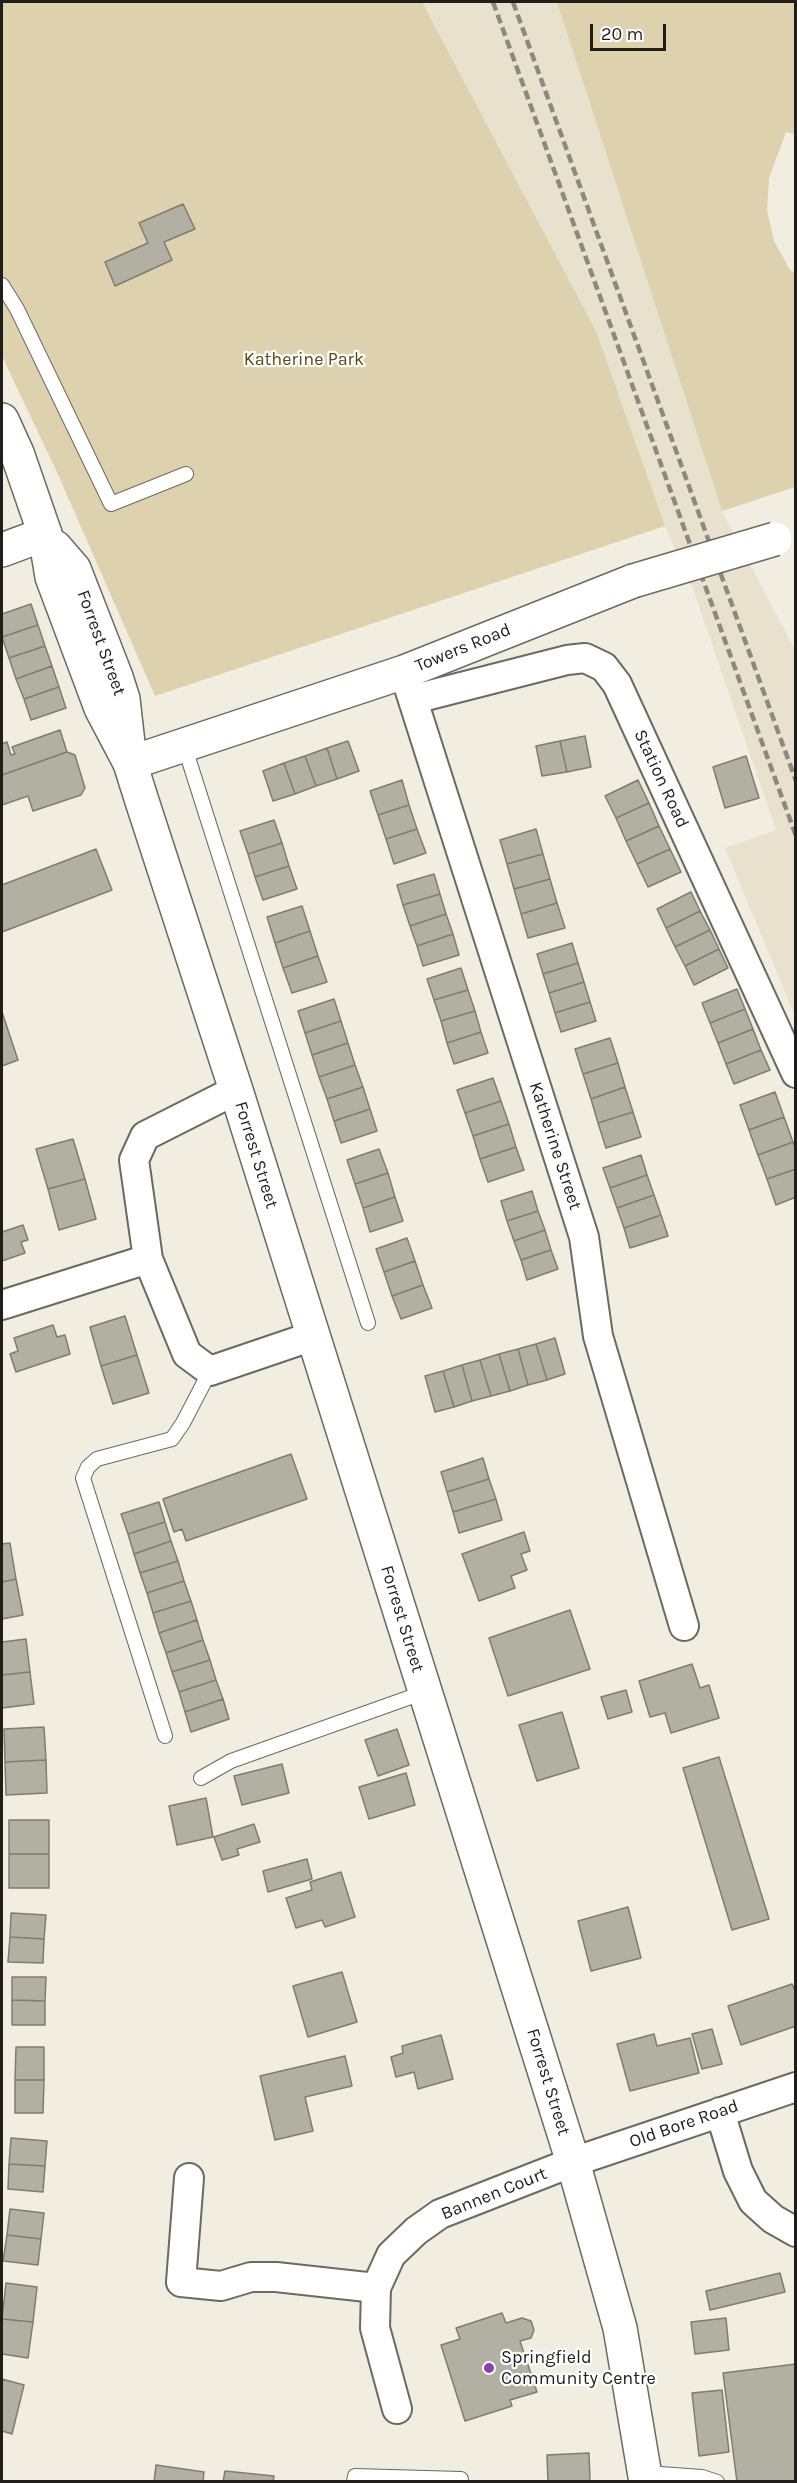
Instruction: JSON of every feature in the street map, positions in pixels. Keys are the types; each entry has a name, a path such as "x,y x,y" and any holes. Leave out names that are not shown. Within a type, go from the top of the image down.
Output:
{"main road":[{"name":"Forrest Street","path":"2,420 17,453 45,534 74,569 123,699 130,763 236,1090 573,2162 620,2328 646,2477"},
{"path":"2,550 45,534"},
{"name":"Towers Road","path":"130,763 184,745 409,686 633,581 785,536"}],"street":[{"name":"Station Road","path":"409,686 585,658 604,667 622,695 795,1073"},
{"name":"Katherine Street","path":"409,686 584,1237 598,1336 684,1626"},
{"path":"236,1090 145,1136 134,1160 148,1259 188,1354 210,1371 313,1336"},
{"path":"2,1305 148,1259"},
{"name":"Old Bore Road","path":"573,2162 795,2087"},
{"path":"720,2112 738,2171 753,2201 773,2219 795,2232"},
{"name":"Bannen Court","path":"397,2409 375,2328 376,2288 391,2255 416,2231 440,2214 573,2162"},
{"path":"189,2178 181,2282 221,2286 251,2277 276,2277 376,2288"}],"lane":[{"path":"2,285 17,309 111,504 186,474"},
{"path":"184,745 368,1323"},
{"path":"165,1736 83,1478 88,1467 97,1459 172,1439 210,1371"},
{"path":"201,1778 231,1761 425,1692"},
{"path":"354,2481 355,2476 461,2479"},
{"path":"646,2477 702,2477 717,2481"}],"shaded area":[{"path":"422,2 557,2 722,511 795,650 795,1016 725,848 776,830 693,589 665,526 596,331"}],"green space":[{"name":"Katherine Park","path":"2,2 422,2 596,331 665,526 155,696 56,470 2,356"},
{"path":"557,2 795,2 795,134 786,132 769,178 767,210 774,241 790,270 795,273 795,487 722,511"}],"building":[{"path":"183,204 195,229 164,242 172,260 115,286 105,262 148,243 139,223"},
{"path":"31,604 38,625 2,637 2,614"},
{"path":"38,625 45,646 9,658 2,637"},
{"path":"45,646 52,666 16,679 9,658"},
{"path":"52,666 59,687 24,699 16,679"},
{"path":"59,687 66,708 31,720 24,699"},
{"path":"60,730 67,752 2,775 2,744 7,742 11,755 15,754 12,747"},
{"path":"585,736 591,767 567,772 560,741"},
{"path":"348,741 359,771 337,779 327,748"},
{"path":"560,741 567,772 542,776 536,746"},
{"path":"327,748 337,779 316,786 305,756"},
{"path":"67,752 75,755 85,788 81,795 33,811 28,796 2,805 2,775"},
{"path":"305,756 316,786 295,794 284,763"},
{"path":"746,756 759,798 725,808 713,767"},
{"path":"284,763 295,794 273,801 263,771"},
{"path":"402,780 409,805 378,815 370,791"},
{"path":"638,780 649,803 616,818 605,796"},
{"path":"649,803 659,826 626,841 616,818"},
{"path":"409,805 417,829 386,839 378,815"},
{"path":"274,820 282,843 248,854 240,831"},
{"path":"659,826 670,849 637,864 626,841"},
{"path":"417,829 426,853 394,864 386,839"},
{"path":"536,829 543,854 507,864 500,840"},
{"path":"282,843 289,866 255,877 248,854"},
{"path":"96,849 112,890 2,932 2,885"},
{"path":"670,849 681,872 648,887 637,864"},
{"path":"543,854 550,879 514,889 507,864"},
{"path":"289,866 297,889 263,900 255,877"},
{"path":"434,874 440,894 403,905 397,885"},
{"path":"550,879 557,903 521,914 514,889"},
{"path":"691,892 700,911 666,928 657,909"},
{"path":"440,894 446,914 410,926 403,905"},
{"path":"557,903 565,928 528,938 521,914"},
{"path":"302,906 310,931 275,943 267,917"},
{"path":"700,911 710,930 675,947 666,928"},
{"path":"446,914 453,934 417,946 410,926"},
{"path":"710,930 719,949 685,966 675,947"},
{"path":"310,931 318,956 283,968 275,943"},
{"path":"453,934 459,955 423,966 417,946"},
{"path":"572,943 578,963 543,974 537,954"},
{"path":"719,949 728,968 694,985 685,966"},
{"path":"318,956 327,982 292,993 283,968"},
{"path":"578,963 584,982 549,993 543,974"},
{"path":"461,968 468,990 434,1000 427,979"},
{"path":"584,982 590,1002 555,1013 549,993"},
{"path":"737,989 745,1009 710,1023 702,1003"},
{"path":"468,990 475,1011 441,1021 434,1000"},
{"path":"334,999 341,1021 305,1033 298,1011"},
{"path":"590,1002 596,1021 561,1032 555,1013"},
{"path":"745,1009 753,1029 718,1043 710,1023"},
{"path":"475,1011 481,1032 447,1043 441,1021"},
{"path":"2,1012 18,1060 2,1066"},
{"path":"341,1021 348,1043 312,1055 305,1033"},
{"path":"753,1029 761,1050 726,1064 718,1043"},
{"path":"481,1032 488,1053 454,1064 447,1043"},
{"path":"610,1038 618,1063 583,1074 575,1049"},
{"path":"348,1043 355,1065 319,1077 312,1055"},
{"path":"761,1050 770,1070 734,1084 726,1064"},
{"path":"618,1063 625,1087 591,1099 583,1074"},
{"path":"355,1065 363,1087 327,1099 319,1077"},
{"path":"493,1078 501,1101 465,1113 457,1090"},
{"path":"363,1087 370,1109 334,1121 327,1099"},
{"path":"625,1087 633,1112 598,1123 591,1099"},
{"path":"775,1092 784,1117 749,1130 740,1105"},
{"path":"501,1101 509,1124 473,1136 465,1113"},
{"path":"370,1109 377,1131 341,1143 334,1121"},
{"path":"633,1112 641,1137 606,1148 598,1123"},
{"path":"784,1117 793,1142 758,1155 749,1130"},
{"path":"509,1124 516,1147 480,1159 473,1136"},
{"path":"73,1139 85,1179 48,1189 36,1149"},
{"path":"793,1142 796,1150 796,1169 767,1179 758,1155"},
{"path":"516,1147 524,1170 488,1182 480,1159"},
{"path":"379,1149 388,1173 355,1184 347,1160"},
{"path":"641,1155 647,1175 610,1188 603,1168"},
{"path":"796,1169 796,1197 776,1205 767,1179"},
{"path":"388,1173 395,1197 363,1208 355,1184"},
{"path":"647,1175 654,1195 617,1208 610,1188"},
{"path":"85,1179 96,1219 59,1230 48,1189"},
{"path":"532,1191 538,1211 507,1221 501,1201"},
{"path":"654,1195 661,1215 624,1228 617,1208"},
{"path":"395,1197 403,1221 370,1232 363,1208"},
{"path":"538,1211 545,1230 514,1241 507,1221"},
{"path":"661,1215 668,1236 630,1248 624,1228"},
{"path":"23,1225 28,1240 21,1242 25,1253 2,1261 2,1232"},
{"path":"545,1230 551,1250 521,1260 514,1241"},
{"path":"407,1238 415,1261 384,1272 376,1249"},
{"path":"551,1250 558,1269 527,1280 521,1260"},
{"path":"415,1261 423,1285 392,1296 384,1272"},
{"path":"423,1285 432,1308 401,1319 392,1296"},
{"path":"125,1316 137,1355 101,1366 90,1327"},
{"path":"53,1325 57,1337 65,1335 70,1354 16,1372 10,1354 18,1351 14,1338"},
{"path":"555,1338 565,1374 547,1380 536,1344"},
{"path":"536,1344 547,1380 528,1385 518,1349"},
{"path":"518,1349 528,1385 510,1391 499,1354"},
{"path":"499,1354 510,1391 491,1396 480,1360"},
{"path":"137,1355 149,1393 113,1404 101,1366"},
{"path":"480,1360 491,1396 472,1401 462,1365"},
{"path":"462,1365 472,1401 454,1407 443,1371"},
{"path":"443,1371 454,1407 435,1412 425,1376"},
{"path":"291,1454 307,1499 186,1541 182,1529 174,1532 163,1499"},
{"path":"483,1458 489,1479 447,1492 441,1472"},
{"path":"489,1479 496,1499 453,1512 447,1492"},
{"path":"496,1499 502,1520 459,1533 453,1512"},
{"path":"159,1502 165,1522 128,1534 121,1514"},
{"path":"165,1522 171,1541 134,1554 128,1534"},
{"path":"524,1532 530,1551 521,1554 527,1570 511,1576 515,1588 479,1601 462,1554"},
{"path":"171,1541 178,1561 140,1573 134,1554"},
{"path":"10,1543 16,1579 2,1582 2,1544"},
{"path":"178,1561 184,1581 147,1593 140,1573"},
{"path":"16,1579 23,1615 2,1619 2,1582"},
{"path":"184,1581 191,1601 153,1613 147,1593"},
{"path":"191,1601 197,1620 159,1633 153,1613"},
{"path":"570,1610 590,1669 508,1696 489,1638"},
{"path":"197,1620 203,1640 166,1653 159,1633"},
{"path":"26,1639 30,1672 2,1675 2,1642"},
{"path":"203,1640 210,1660 172,1672 166,1653"},
{"path":"210,1660 216,1680 179,1692 172,1672"},
{"path":"692,1664 700,1688 709,1685 719,1718 671,1733 665,1713 650,1717 639,1681"},
{"path":"30,1672 34,1704 2,1708 2,1675"},
{"path":"216,1680 223,1699 185,1712 179,1692"},
{"path":"626,1690 632,1712 608,1719 601,1697"},
{"path":"223,1699 229,1719 191,1732 185,1712"},
{"path":"562,1712 579,1768 537,1781 519,1725"},
{"path":"44,1727 46,1760 5,1762 4,1729"},
{"path":"397,1729 409,1765 378,1776 365,1740"},
{"path":"719,1757 769,1919 732,1930 683,1768"},
{"path":"46,1760 47,1793 6,1795 5,1762"},
{"path":"282,1764 289,1793 242,1805 234,1776"},
{"path":"406,1773 415,1805 369,1819 359,1787"},
{"path":"206,1798 213,1837 177,1845 169,1806"},
{"path":"9,1820 49,1820 49,1854 9,1854"},
{"path":"254,1824 260,1842 237,1849 239,1855 222,1860 214,1837"},
{"path":"9,1854 49,1854 49,1888 9,1888"},
{"path":"307,1859 312,1879 268,1892 263,1871"},
{"path":"341,1872 355,1917 325,1927 322,1920 296,1928 286,1898 312,1890 310,1882"},
{"path":"628,1907 641,1958 591,1971 578,1921"},
{"path":"11,1913 46,1915 44,1939 10,1937"},
{"path":"10,1937 44,1939 43,1963 8,1962"},
{"path":"342,1972 357,2022 308,2037 293,1986"},
{"path":"12,1977 46,1977 45,2001 12,2000"},
{"path":"792,1984 796,1993 796,2026 741,2045 728,2006"},
{"path":"12,2000 45,2001 45,2025 12,2025"},
{"path":"712,2029 722,2064 702,2069 692,2034"},
{"path":"654,2034 657,2046 690,2038 699,2073 630,2091 617,2044"},
{"path":"441,2035 453,2079 418,2089 414,2072 396,2077 391,2057 403,2053 402,2046"},
{"path":"16,2047 44,2047 44,2080 15,2080"},
{"path":"345,2056 352,2086 305,2097 313,2131 275,2140 260,2076"},
{"path":"15,2080 44,2080 43,2113 15,2113"},
{"path":"11,2138 47,2141 45,2166 9,2164"},
{"path":"9,2164 45,2166 43,2192 8,2189"},
{"path":"10,2209 44,2213 41,2239 7,2235"},
{"path":"7,2235 41,2239 38,2265 3,2261"},
{"path":"780,2273 785,2292 710,2310 706,2291"},
{"path":"6,2283 37,2287 33,2322 2,2319"},
{"name":"Springfield Community Centre","path":"502,2313 506,2323 522,2318 531,2321 534,2330 531,2338 520,2341 537,2392 510,2400 512,2406 465,2421 441,2345 460,2339 456,2328"},
{"path":"726,2318 729,2350 695,2354 691,2322"},
{"path":"2,2319 33,2322 28,2358 2,2354"},
{"path":"796,2364 796,2482 737,2482 723,2373"},
{"path":"2,2379 24,2385 12,2434 2,2431"},
{"path":"722,2390 729,2452 699,2456 692,2393"},
{"path":"589,2453 590,2482 548,2482 547,2455"},
{"path":"156,2465 204,2472 203,2482 154,2482"},
{"path":"225,2471 274,2476 273,2482 223,2482"}],"railway":[{"path":"493,2 796,836"},
{"path":"513,2 796,781"}],"place":[{"name":"Springfield Community Centre","path":"489,2368"}]}
